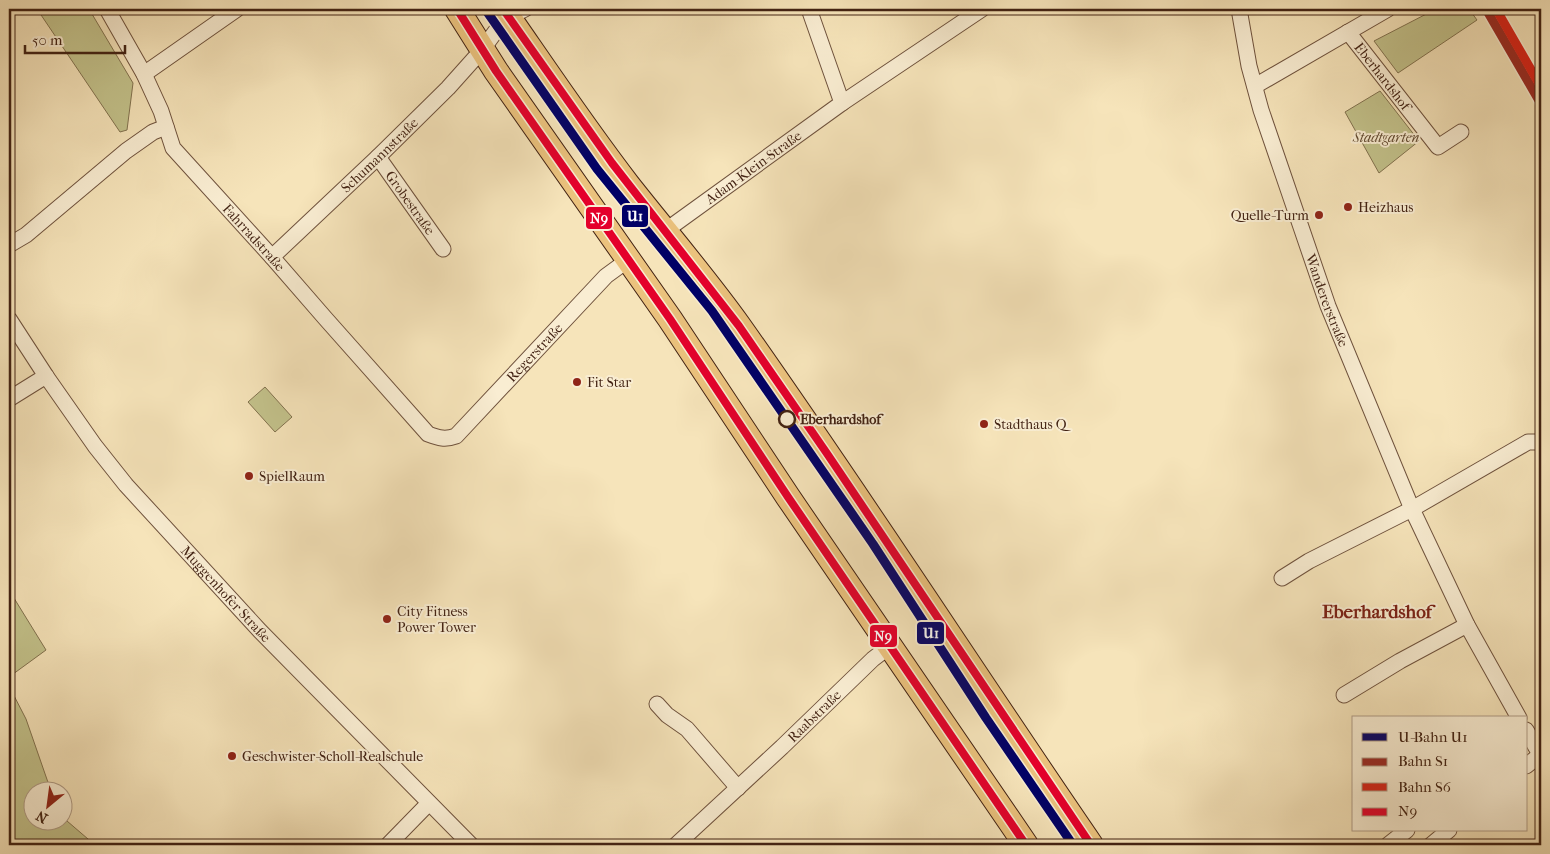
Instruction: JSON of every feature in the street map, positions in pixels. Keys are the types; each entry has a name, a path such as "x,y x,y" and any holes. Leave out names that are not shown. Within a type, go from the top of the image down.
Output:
{"main road":[{"path":"457,9 482,50 720,393 788,497 1026,845"},
{"path":"512,11 599,147 705,280 875,522 984,688 1091,845"}],"street":[{"name":"Fahrradstraße","path":"107,9 144,74 161,110 172,148 272,257 428,434 439,438"},
{"path":"144,74 237,9"},
{"path":"809,9 842,103"},
{"name":"Adam-Klein-Straße","path":"665,231 842,103 982,9"},
{"name":"Wandererstraße","path":"1239,9 1249,66 1261,110 1315,272 1412,509 1467,625 1518,716"},
{"path":"1255,86 1388,9"},
{"name":"Schumannstraße","path":"272,257 448,88 482,50 512,11"},
{"name":"Eberhardshof","path":"1348,32 1438,147 1461,132"},
{"path":"9,245 26,235 126,152 153,132 166,127"},
{"name":"Grobestraße","path":"378,157 443,249"},
{"name":"Regerstraße","path":"439,438 448,439 456,436 606,276 628,260"},
{"name":"Muggenhofer Straße","path":"9,319 95,446 130,491 260,631 471,845"},
{"path":"9,398 46,376"},
{"path":"1282,578 1309,561 1412,509 1528,442 1541,442"},
{"path":"1344,696 1400,661 1467,625"},
{"name":"Raabstraße","path":"676,845 873,659 890,646"},
{"path":"657,704 667,715 687,729 738,788"},
{"path":"1528,734 1541,755 1528,765"},
{"path":"388,845 429,803"},
{"path":"1388,845 1404,832"},
{"path":"1431,845 1447,832"}],"green space":[{"path":"37,9 89,9 133,83 127,130 120,132"},
{"path":"1436,9 1469,9 1477,20 1398,73 1374,41"},
{"name":"Stadtgarten","path":"1380,91 1419,141 1379,173 1345,112"},
{"path":"265,387 292,417 275,432 248,402"},
{"path":"9,590 46,650 9,677"},
{"path":"9,686 26,719 48,782 22,782 22,832 72,832 72,825 95,845 9,845"}],"metro line":[{"name":"U1","path":"485,9 597,169 712,311 873,544 986,718 1073,845"}],"rail line":[{"name":"S1","path":"1486,9 1541,104"},
{"name":"S6","path":"1496,9 1541,87"}],"transit line":[{"name":"N9","path":"457,9 496,71 670,319 788,497 1026,845"},
{"name":"N9","path":"503,9 612,163 739,326 1091,845"}],"place":[{"name":"Heizhaus","path":"1348,207"},
{"name":"Quelle-Turm","path":"1319,215"},
{"name":"Fit Star","path":"577,382"},
{"name":"Eberhardshof","path":"787,419"},
{"name":"Stadthaus Q","path":"984,424"},
{"name":"SpielRaum","path":"249,476"},
{"name":"City Fitness Power Tower","path":"387,619"},
{"name":"Geschwister-Scholl-Realschule","path":"232,756"}],"district":[{"name":"Eberhardshof","path":"1377,611"}]}
